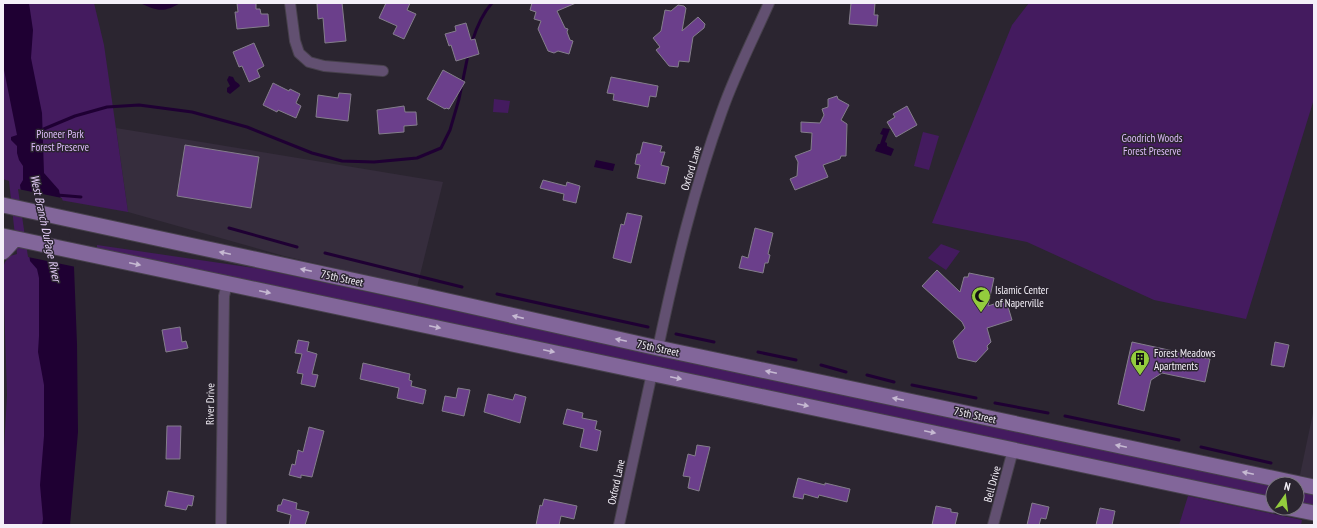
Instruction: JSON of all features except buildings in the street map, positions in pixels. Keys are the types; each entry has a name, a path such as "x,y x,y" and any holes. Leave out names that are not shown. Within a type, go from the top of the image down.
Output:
{"main road":[{"name":"75th Street","path":"6,206 412,293 658,348 1314,487"},
{"path":"3,252 9,237 1265,503"}],"street":[{"path":"290,3 294,41 299,52 309,62 324,66 383,71"},
{"name":"Oxford Lane","path":"658,348 670,292 693,202 709,148 732,85 769,3"},
{"name":"River Drive","path":"221,525 224,296 227,284"},
{"name":"Oxford Lane","path":"618,525 652,373"},
{"name":"Bell Drive","path":"993,525 1013,450"}],"shaded area":[{"path":"116,128 443,182 417,287 284,256 128,212"},
{"path":"1314,408 1314,479 1300,475"}],"green space":[{"name":"Pioneer Park Forest Preserve","path":"3,3 94,3 104,45 128,212 60,200 54,525 3,525 3,466 7,395 3,268 5,262 10,256 17,254 9,181 3,179"},
{"name":"Goodrich Woods Forest Preserve","path":"1029,3 1314,3 1314,99 1246,319 1154,300 1027,242 932,223 1012,25"},
{"path":"494,99 510,101 508,113 493,112"},
{"path":"923,132 939,136 929,170 914,166"},
{"path":"941,244 960,251 946,270 928,258"},
{"path":"97,245 261,269 1265,482 1265,497 97,248"},
{"path":"1305,491 1314,493 1314,508 1305,506"},
{"path":"1188,496 1265,512 1265,516 1283,516 1302,520 1301,525 1179,525"}],"water":[{"name":"West Branch DuPage River","path":"3,3 29,3 33,30 31,58 42,113 44,173 59,190 74,267 78,432 70,525 42,525 43,519 40,485 44,436 44,385 38,352 39,278 37,269 30,261 20,185 23,180 23,166 19,160 17,146 11,140 11,137 17,135 3,65"},
{"path":"140,3 180,3 165,10 160,10"},
{"path":"229,76 233,77 240,86 230,94 227,92 227,88 230,86 227,80"},
{"path":"883,128 890,129 885,142 887,143 887,146 894,149 891,156 875,151 878,144 880,144 883,135 880,134"},
{"path":"596,160 615,164 613,171 594,167"}],"pier":[{"path":"18,189 62,198 76,267 28,257"}],"waterway":[{"path":"472,42 480,21 492,3"},
{"path":"39,131 75,116 107,107 139,105 192,112 247,127 312,153 342,161 374,162 417,158 441,148 450,130 459,99 468,55"},
{"path":"57,195 81,197"},
{"path":"229,228 297,247"},
{"path":"325,253 462,287"},
{"path":"497,294 648,327"},
{"path":"676,334 714,342"},
{"path":"758,352 796,360"},
{"path":"821,365 846,372"},
{"path":"867,375 894,382"},
{"path":"912,385 976,398"},
{"path":"995,403 1048,413"},
{"path":"1065,416 1179,440"},
{"path":"1201,447 1271,463"}],"place":[{"name":"Islamic Center of Naperville","path":"981,313"},
{"name":"Forest Meadows Apartments","path":"1140,376"}]}
